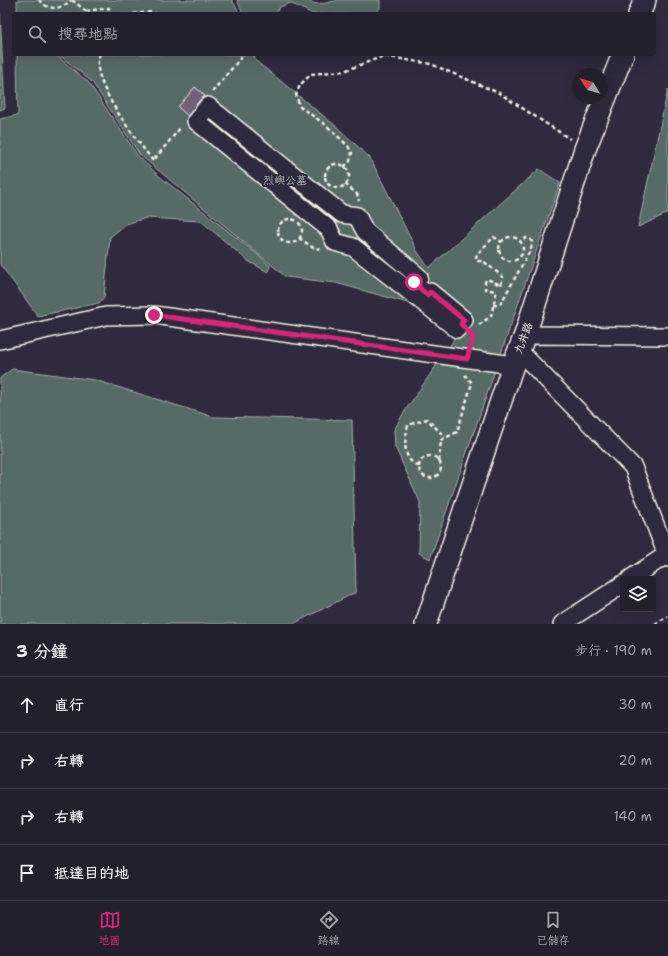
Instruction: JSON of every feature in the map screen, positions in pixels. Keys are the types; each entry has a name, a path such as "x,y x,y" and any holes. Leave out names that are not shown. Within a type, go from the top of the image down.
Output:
{"main road":[{"path":"640,12 644,0"},
{"name":"九井路","path":"426,624 519,350 585,149 622,56"}],"street":[{"path":"208,106 342,214 357,216 365,231 419,277 414,282 427,295 430,292 464,320 461,324 458,329 353,247 335,242 329,229 196,121 208,106"},
{"path":"0,340 106,316 154,315 467,359 519,350 668,336"},
{"path":"519,350 633,467 667,556 635,576"},
{"path":"562,624 620,586"}],"path":[{"path":"39,0 46,6 57,8 63,7 71,0 86,12 109,8 108,12"},
{"path":"99,56 97,60 98,76 104,90 153,161"},
{"path":"344,167 350,161 352,153 348,146 326,125 300,107 296,95 300,85 311,74 344,70 384,56 431,64 499,93 585,149"},
{"path":"337,164 344,167 348,173 345,184 339,187 328,184 325,177 327,169 337,164"},
{"path":"288,219 296,220 302,231 299,238 289,243 282,241 278,234 281,223 288,219"},
{"path":"511,236 521,241 524,248 521,257 510,262 506,260 500,254 499,250 501,242 511,236"},
{"path":"461,324 469,333 491,316 496,294 495,292 485,289 484,282 487,279 501,285 503,277 483,261 478,261 476,258 477,254 494,237 501,242"},
{"path":"493,305 498,306 501,303 531,249 532,242 530,239 526,238 521,241"},
{"path":"445,437 427,419 408,425 404,445 412,462 418,466 422,477 430,479 440,473 441,465 439,461 441,440 457,432 472,383 465,375 467,359"},
{"path":"418,466 421,460 427,456 434,457 439,461"},
{"path":"655,624 668,616"}],"green space":[{"path":"17,0 232,0 239,12 17,12"},
{"path":"237,0 307,0 315,4 319,4 341,0 380,0 380,8 377,12 309,12 290,3 280,7 276,12 242,12"},
{"path":"0,13 5,108 0,110"},
{"path":"17,56 57,56 89,83 138,156 159,176 258,255 270,266 268,272 248,261 201,221 146,218 126,224 110,237 104,297 99,303 38,316 0,264 0,119 18,115"},
{"name":"烈嶼公墓","path":"60,56 255,56 256,61 337,127 370,158 417,251 429,268 539,169 560,183 430,559 419,553 420,502 395,447 394,430 403,414 455,338 415,305 336,283 286,277 140,155 92,82"},
{"path":"668,89 668,213 638,227"},
{"path":"12,369 95,380 214,417 352,420 356,592 293,624 0,624 0,378"}],"building":[{"path":"195,87 205,96 200,100 188,116 178,107"}],"route":[{"path":"154,315 467,359 473,337 461,324 464,320 430,292 427,295 414,282"}]}
